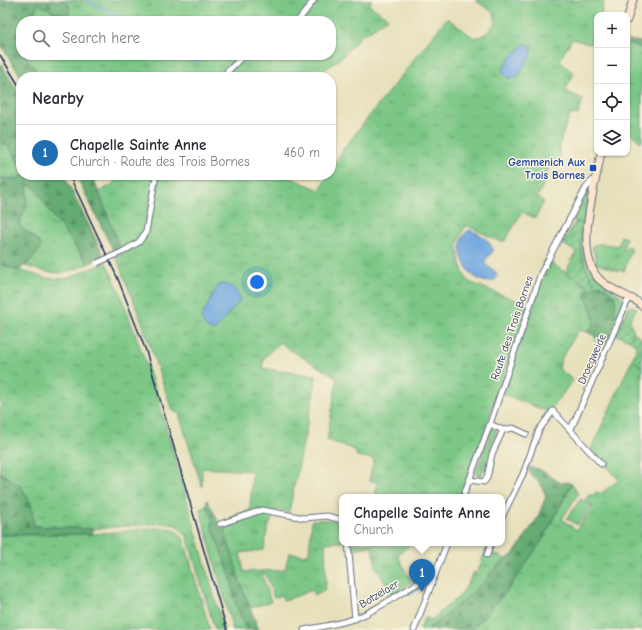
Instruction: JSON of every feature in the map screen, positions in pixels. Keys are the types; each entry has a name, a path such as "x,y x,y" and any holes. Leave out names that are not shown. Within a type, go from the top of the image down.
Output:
{"main road":[{"path":"629,12 633,0"},
{"path":"601,156 586,238 590,262 600,280 642,306"}],"street":[{"path":"302,16 314,0"},
{"path":"227,72 239,60"},
{"name":"Route des Trois Bornes","path":"464,494 490,424 541,273 586,188 598,175"},
{"path":"97,263 122,252 139,242 146,232 155,180"},
{"name":"Droegweide","path":"571,429 627,302 631,298"},
{"path":"505,511 520,479 535,437 545,420 554,411 601,464"},
{"path":"490,424 503,430 513,428 526,434"},
{"path":"470,480 484,482 487,478 492,454 503,430"},
{"path":"220,524 262,510 300,517 327,516 339,519"},
{"name":"Botzelaer","path":"348,546 355,619"},
{"path":"414,630 446,546"},
{"path":"487,555 491,546"},
{"name":"Botzelaer","path":"304,630 355,619 435,575"}],"green space":[{"path":"0,0 62,0 69,5 69,16 63,16 38,4 32,16 16,16 16,60 28,60 37,72 18,72 0,44"},
{"path":"62,0 313,0 300,16 32,16 38,4 69,5"},
{"path":"316,0 372,0 369,5 388,18 368,32 362,34 344,55 322,72 229,72 241,60 336,60 336,16 304,16"},
{"path":"475,0 604,0 602,12 594,12 594,38 591,44 572,39 559,61 574,73 565,91 583,99 578,115 571,114 565,126 559,149 560,162 556,167 551,164 549,168 537,197 544,202 535,218 522,212 505,241 499,241 466,225 458,243 460,264 466,279 469,282 528,305 462,494 376,494 378,482 369,481 374,459 357,456 355,450 327,440 337,379 290,350 280,342 264,358 262,368 316,376 315,386 289,512 277,510 268,529 264,550 240,553 244,572 285,570 289,553 304,555 309,553 312,520 336,521 339,524 339,542 325,543 326,584 324,591 314,596 312,590 284,601 281,596 274,598 266,574 262,574 271,602 250,608 241,585 224,528 234,525 232,517 250,510 252,471 202,468 202,487 179,414 172,410 140,317 116,257 132,249 145,238 157,180 295,180 320,190 325,180 336,180 336,162 344,148 447,18 474,38 483,36 496,23 494,13"},
{"path":"630,40 642,42 642,48 630,43"},
{"path":"630,43 642,48 642,143 630,133"},
{"path":"28,60 235,60 222,72 37,72"},
{"path":"0,62 16,89 16,159 10,147 2,142 0,144"},
{"path":"2,142 6,145 16,156 16,179 0,178 0,144"},
{"path":"0,178 16,180 66,180 104,256 88,264 47,207 36,188 29,185 26,207 20,221 20,226 38,241 41,247 35,256 18,271 0,264"},
{"path":"78,180 94,180 121,251 115,254"},
{"path":"116,180 154,180 143,237 121,251 99,192 113,184"},
{"path":"28,184 36,188 47,207 88,264 70,271 57,273 25,266 35,256 38,241 20,226 20,221 27,204"},
{"path":"588,191 590,191 583,238 584,256 587,264 593,272 623,298 623,307 614,328 613,320 616,307 615,298 609,290 600,284 597,287 587,271 582,257 580,242 582,223 572,220"},
{"path":"575,222 582,223 580,242 582,257 587,271 597,287 592,289 566,272 576,252 563,244"},
{"path":"621,236 626,238 623,250 625,250 627,246 632,248 624,271 619,271 597,264 592,246 599,244 619,245"},
{"path":"106,262 119,290 155,388 224,630 215,630 187,536 176,525 164,523 92,529 34,526 31,504 4,474 0,473 0,264 44,278 66,279"},
{"path":"549,262 592,289 587,289 587,294 594,323 592,328 587,332 579,330 561,359 559,369 573,380 549,412 503,394"},
{"path":"600,284 613,294 615,299 615,310 614,324 610,338 598,348 595,336 587,332 591,328 593,318 584,292"},
{"path":"633,306 637,308 630,320 634,332 630,340 616,335 628,308"},
{"path":"634,332 642,339 642,367 632,360 637,346 630,340"},
{"path":"632,360 642,367 642,630 471,630 506,592 541,542 572,484 578,494 562,519 576,530 593,506 585,500 590,494 592,496 597,491 600,494 619,480 591,449"},
{"path":"495,428 497,430 481,477 475,474 492,429"},
{"path":"527,467 539,469 561,483 567,482 572,484 541,542 506,592 471,630 427,630 469,596 506,559 514,554 538,517 546,496 540,483 531,475"},
{"path":"0,473 21,486 31,504 34,526 92,529 93,534 0,535"},
{"path":"581,499 591,506 577,525 567,518"},
{"path":"207,500 217,518 219,528 224,528 241,585 259,630 247,630 235,603 231,578 212,526 212,515 206,506"},
{"path":"206,506 211,513 212,526 231,578 235,603 247,630 233,630 200,509"},
{"path":"165,528 175,531 184,540 210,630 0,630 0,535 93,534"},
{"path":"352,546 372,546 352,549"},
{"path":"372,546 409,546 397,555 412,582 392,594 376,567"},
{"path":"486,550 506,559 493,570 483,583 454,609 427,630 420,630 425,617 431,620 462,594 474,572 477,573"},
{"path":"427,581 428,584 410,594 407,591"}],"water":[{"path":"526,43 532,46 530,57 517,77 508,78 502,72 506,63"},
{"path":"469,230 477,233 489,243 493,251 484,262 497,274 495,280 486,282 478,279 465,265 461,255 461,246 463,237"},
{"path":"220,284 231,286 236,290 240,300 214,331 205,326 201,318"}],"waterway":[{"path":"86,0 118,16"},
{"path":"194,60 199,64"},
{"path":"410,594 427,585"}],"railway":[{"path":"0,55 16,81"},
{"path":"71,180 118,279 146,351 227,630"}],"place":[{"name":"Gemmenich Aux Trois Bornes","path":"593,168"},
{"name":"Chapelle Sainte Anne","path":"422,592"}]}
